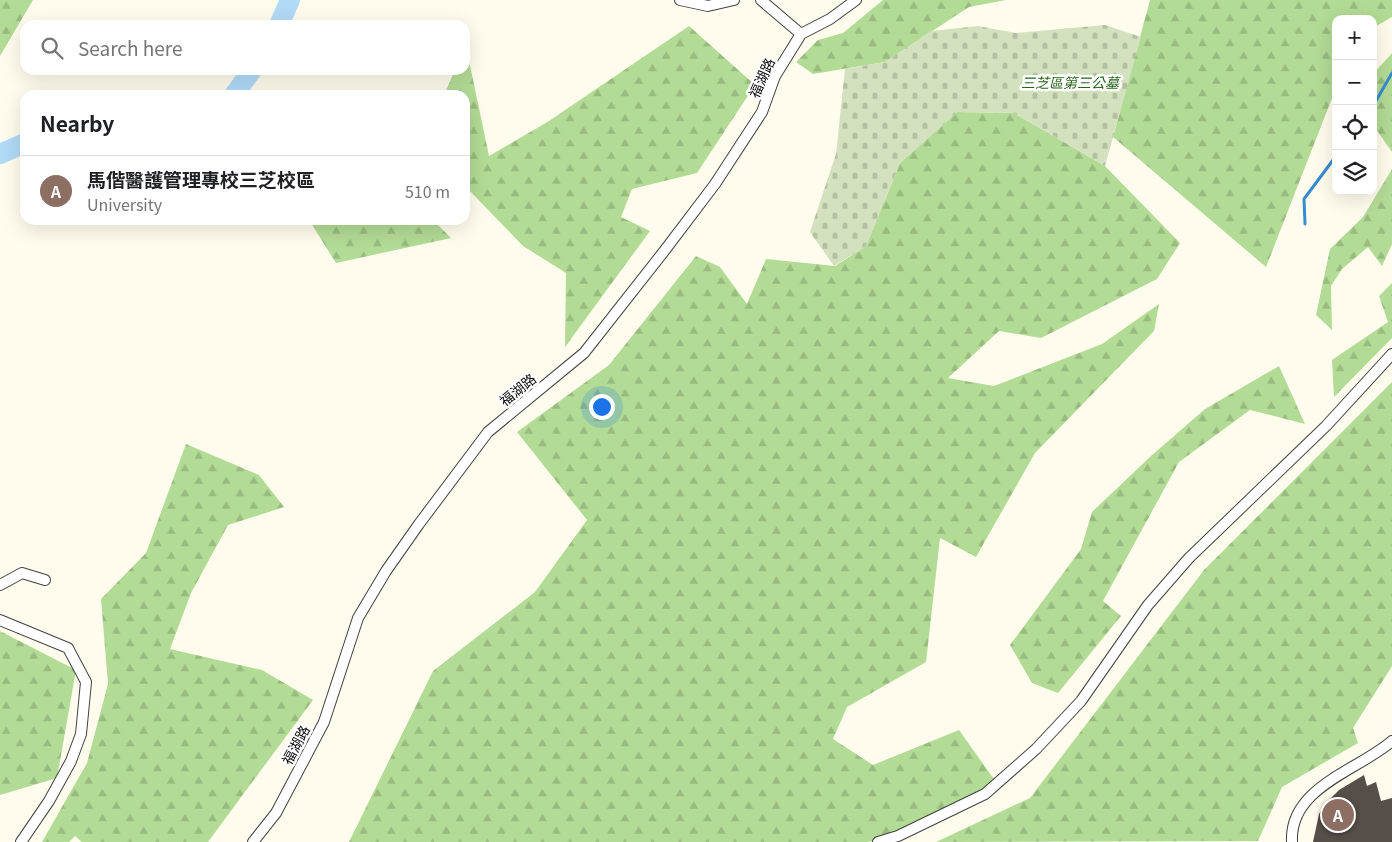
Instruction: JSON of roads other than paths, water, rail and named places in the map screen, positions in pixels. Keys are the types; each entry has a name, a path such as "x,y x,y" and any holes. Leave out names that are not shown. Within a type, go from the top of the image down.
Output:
{"street":[{"path":"680,0 708,6 734,0"},
{"path":"761,0 801,34 830,19 856,0"},
{"name":"福湖路","path":"253,842 276,813 324,722 358,618 386,570 488,432 584,353 715,184 762,112 775,76 801,34"},
{"path":"878,842 898,836 985,794 1036,749 1081,701 1148,605 1189,558 1326,426 1392,354"},
{"path":"0,584 22,573 45,580"},
{"path":"0,620 68,648 86,682 81,734 71,761 49,800 21,842"},
{"path":"1292,842 1292,834 1302,807 1323,784 1392,742"}],"waterway":[{"path":"281,20 290,0"},
{"path":"1374,105 1392,73"},
{"path":"238,90 248,75"},
{"path":"0,154 20,145"},
{"path":"1305,224 1304,199 1332,161"}],"place":[{"name":"馬偕醫護管理專校三芝校區","path":"1338,815"}],"park label":[{"name":"三芝區第三公墓","path":"1070,83"}]}
